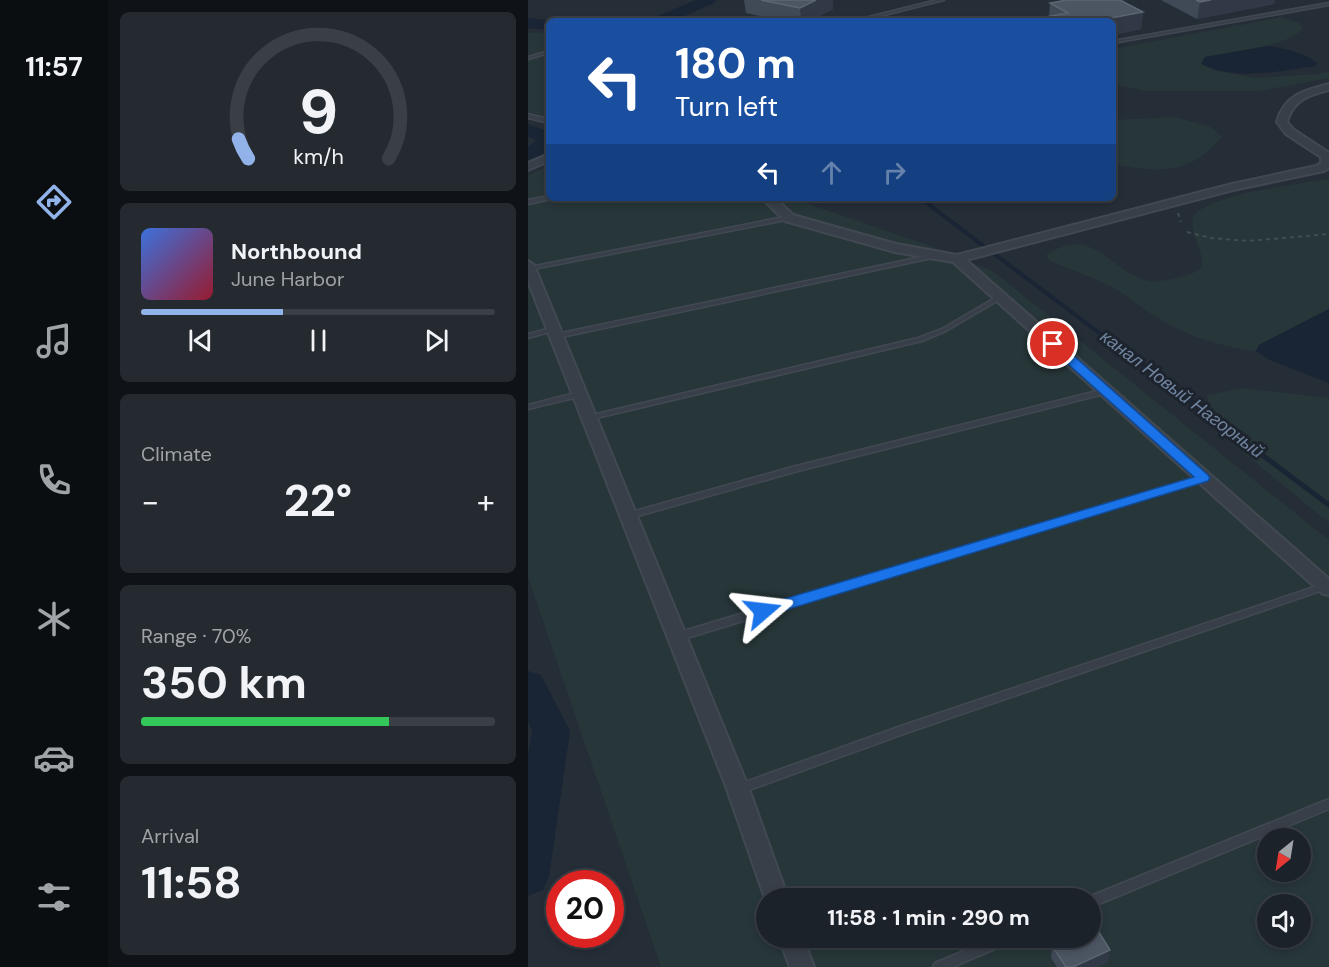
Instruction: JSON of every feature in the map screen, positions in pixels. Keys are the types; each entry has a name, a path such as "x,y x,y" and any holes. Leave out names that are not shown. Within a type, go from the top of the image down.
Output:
{"street":[{"path":"771,201 789,218 895,248 957,259 1232,187 1320,168 1326,165 1328,159 1325,155 1290,132 1282,122 1284,110 1293,99 1329,87"},
{"path":"528,167 546,158"},
{"path":"957,259 1327,588"},
{"path":"529,267 738,789 773,888"},
{"path":"795,948 802,967"}],"lane":[{"path":"867,18 942,0"},
{"path":"1116,41 1329,4"},
{"path":"528,58 546,53"},
{"path":"528,116 546,120"},
{"path":"528,202 546,199"},
{"path":"529,267 789,218"},
{"path":"528,336 556,333 935,256"},
{"path":"588,418 920,340 944,330 1000,297"},
{"path":"627,516 1105,391"},
{"path":"528,407 579,394"},
{"path":"676,638 1204,478"},
{"path":"738,789 905,729 1327,588"},
{"path":"1101,897 1329,804"},
{"path":"939,967 984,948"}],"path":[{"path":"1187,232 1204,238 1232,241 1287,239 1329,234"}],"shaded area":[{"path":"1282,17 1299,23 1303,29 1271,45 1205,57 1213,70 1255,78 1319,74 1329,71 1329,78 1259,91 1144,91 1116,85 1116,48"},
{"path":"546,32 546,116 528,112 528,33"},
{"path":"1174,117 1211,127 1222,137 1198,159 1185,165 1145,169 1116,164 1116,120"},
{"path":"546,167 546,201 800,201 928,245 994,272 1329,540 1329,967 661,967 528,577 528,176"},
{"path":"1329,179 1329,309 1259,345 1256,351 1226,346 1188,333 1148,312 1114,288 1050,261 1046,255 1061,247 1075,244 1096,250 1141,279 1161,281 1185,276 1202,267 1201,254 1192,223 1200,210 1214,203 1255,191"},
{"path":"1242,388 1329,398 1329,523 1210,425 1207,395"}],"water":[{"path":"1268,46 1312,59 1317,63 1316,66 1243,73 1215,69 1201,64 1205,57"},
{"path":"1329,309 1329,383 1270,360 1256,351 1259,345"}],"building":[{"path":"761,0 816,0 800,8"},
{"path":"1067,0 1120,0 1143,12 1111,18 1040,18 1068,13 1050,3"},
{"path":"1101,936 1110,950 1073,967 1066,967 1053,948 1101,948"}],"waterway":[{"path":"666,18 709,0"},
{"path":"528,23 546,25"},
{"path":"528,130 546,138"},
{"path":"528,155 542,147 546,140"},
{"name":"канал Новый Нагорный","path":"924,201 1135,360"},
{"name":"канал Новый Нагорный","path":"1133,358 1329,505"},
{"path":"528,685 551,731 528,877"}],"route":[{"path":"763,611 1204,478 1053,344"}]}
